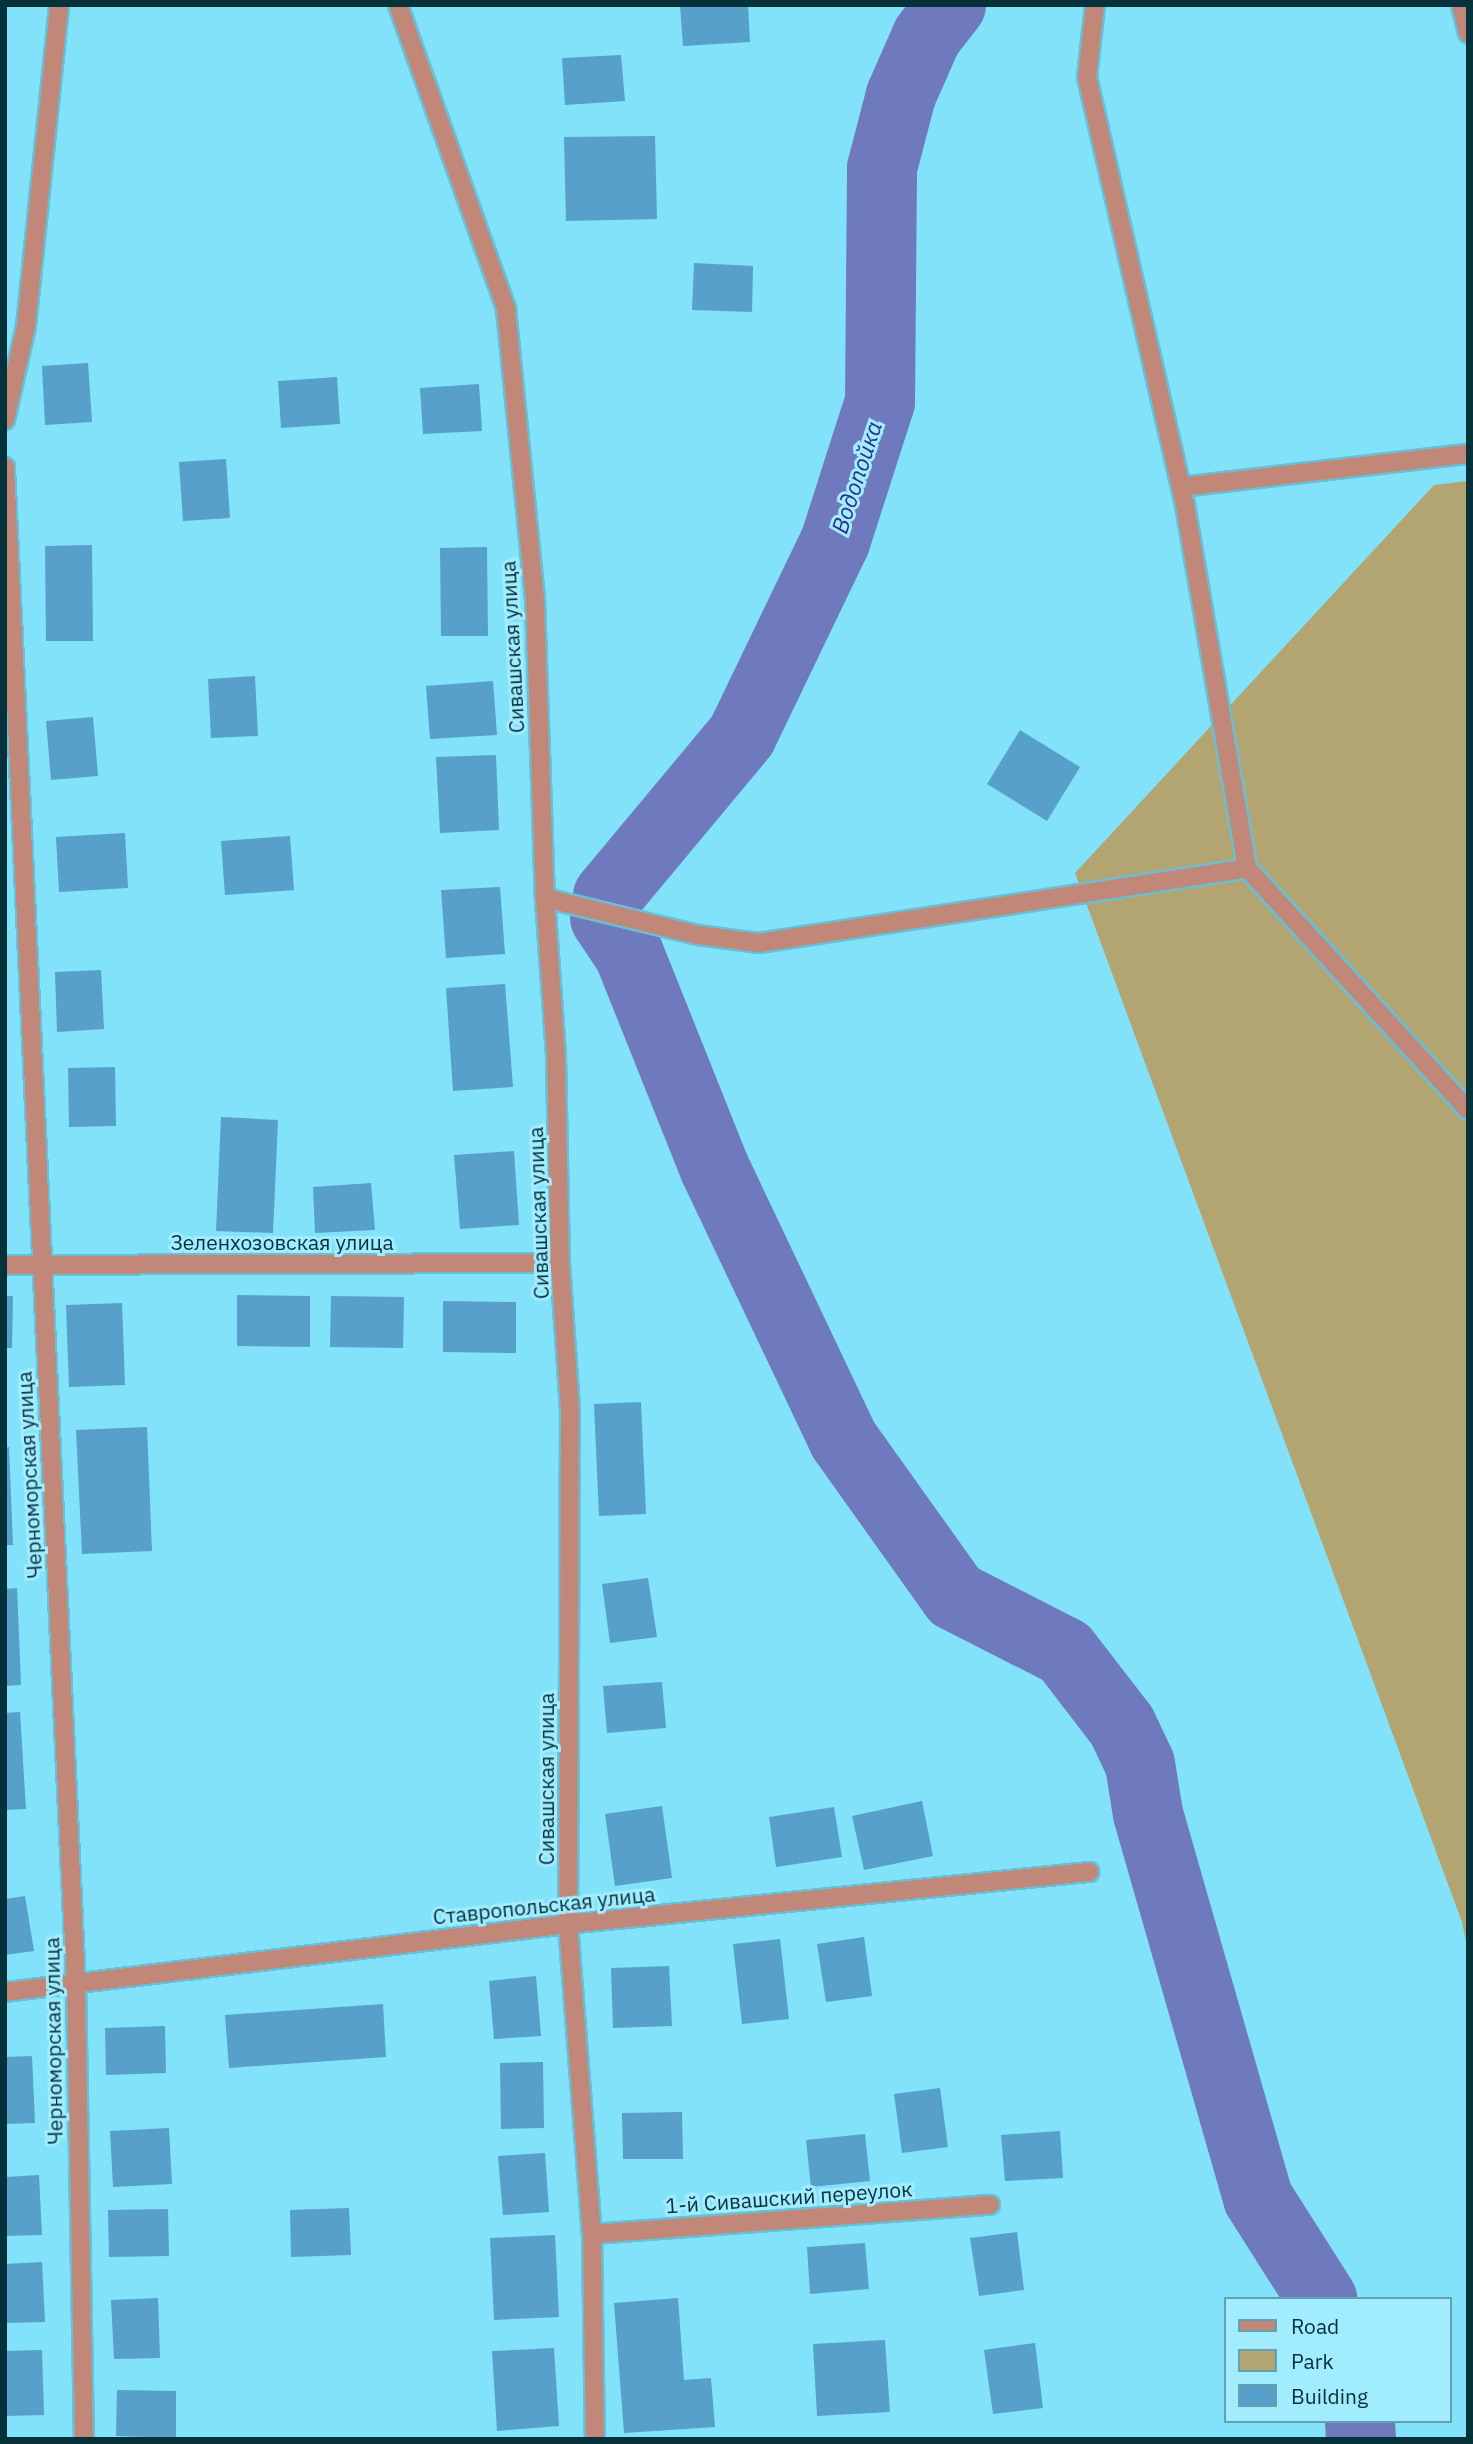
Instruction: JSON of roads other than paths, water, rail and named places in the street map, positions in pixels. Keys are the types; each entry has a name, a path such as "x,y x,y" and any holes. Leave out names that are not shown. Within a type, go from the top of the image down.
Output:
{"street":[{"path":"5,420 26,326 59,5"},
{"name":"Сивашская улица","path":"398,5 506,309 535,601 545,898 556,1057 560,1263 570,1409 568,1924 592,2234 595,2439"},
{"path":"1096,5 1087,77 1181,487 1247,868 1468,1110"},
{"path":"1461,5 1468,33"},
{"path":"1181,487 1468,454"},
{"name":"Черноморская улица","path":"5,467 76,1983 85,2439"},
{"path":"545,898 698,935 759,943 1247,868"},
{"name":"Зеленхозовская улица","path":"5,1265 560,1263"},
{"name":"Ставропольская улица","path":"5,1992 568,1924 1089,1872"},
{"name":"1-й Сивашский переулок","path":"592,2234 990,2205"}],"waterway":[{"name":"Водопойка","path":"608,896 742,735 835,542 880,402 882,168 901,95 927,36 951,5"},
{"path":"605,918 629,954 715,1169 843,1439 955,1596 1065,1652 1122,1726 1140,1764 1148,1814 1258,2198 1321,2297"},
{"path":"1360,2423 1361,2439"}]}
